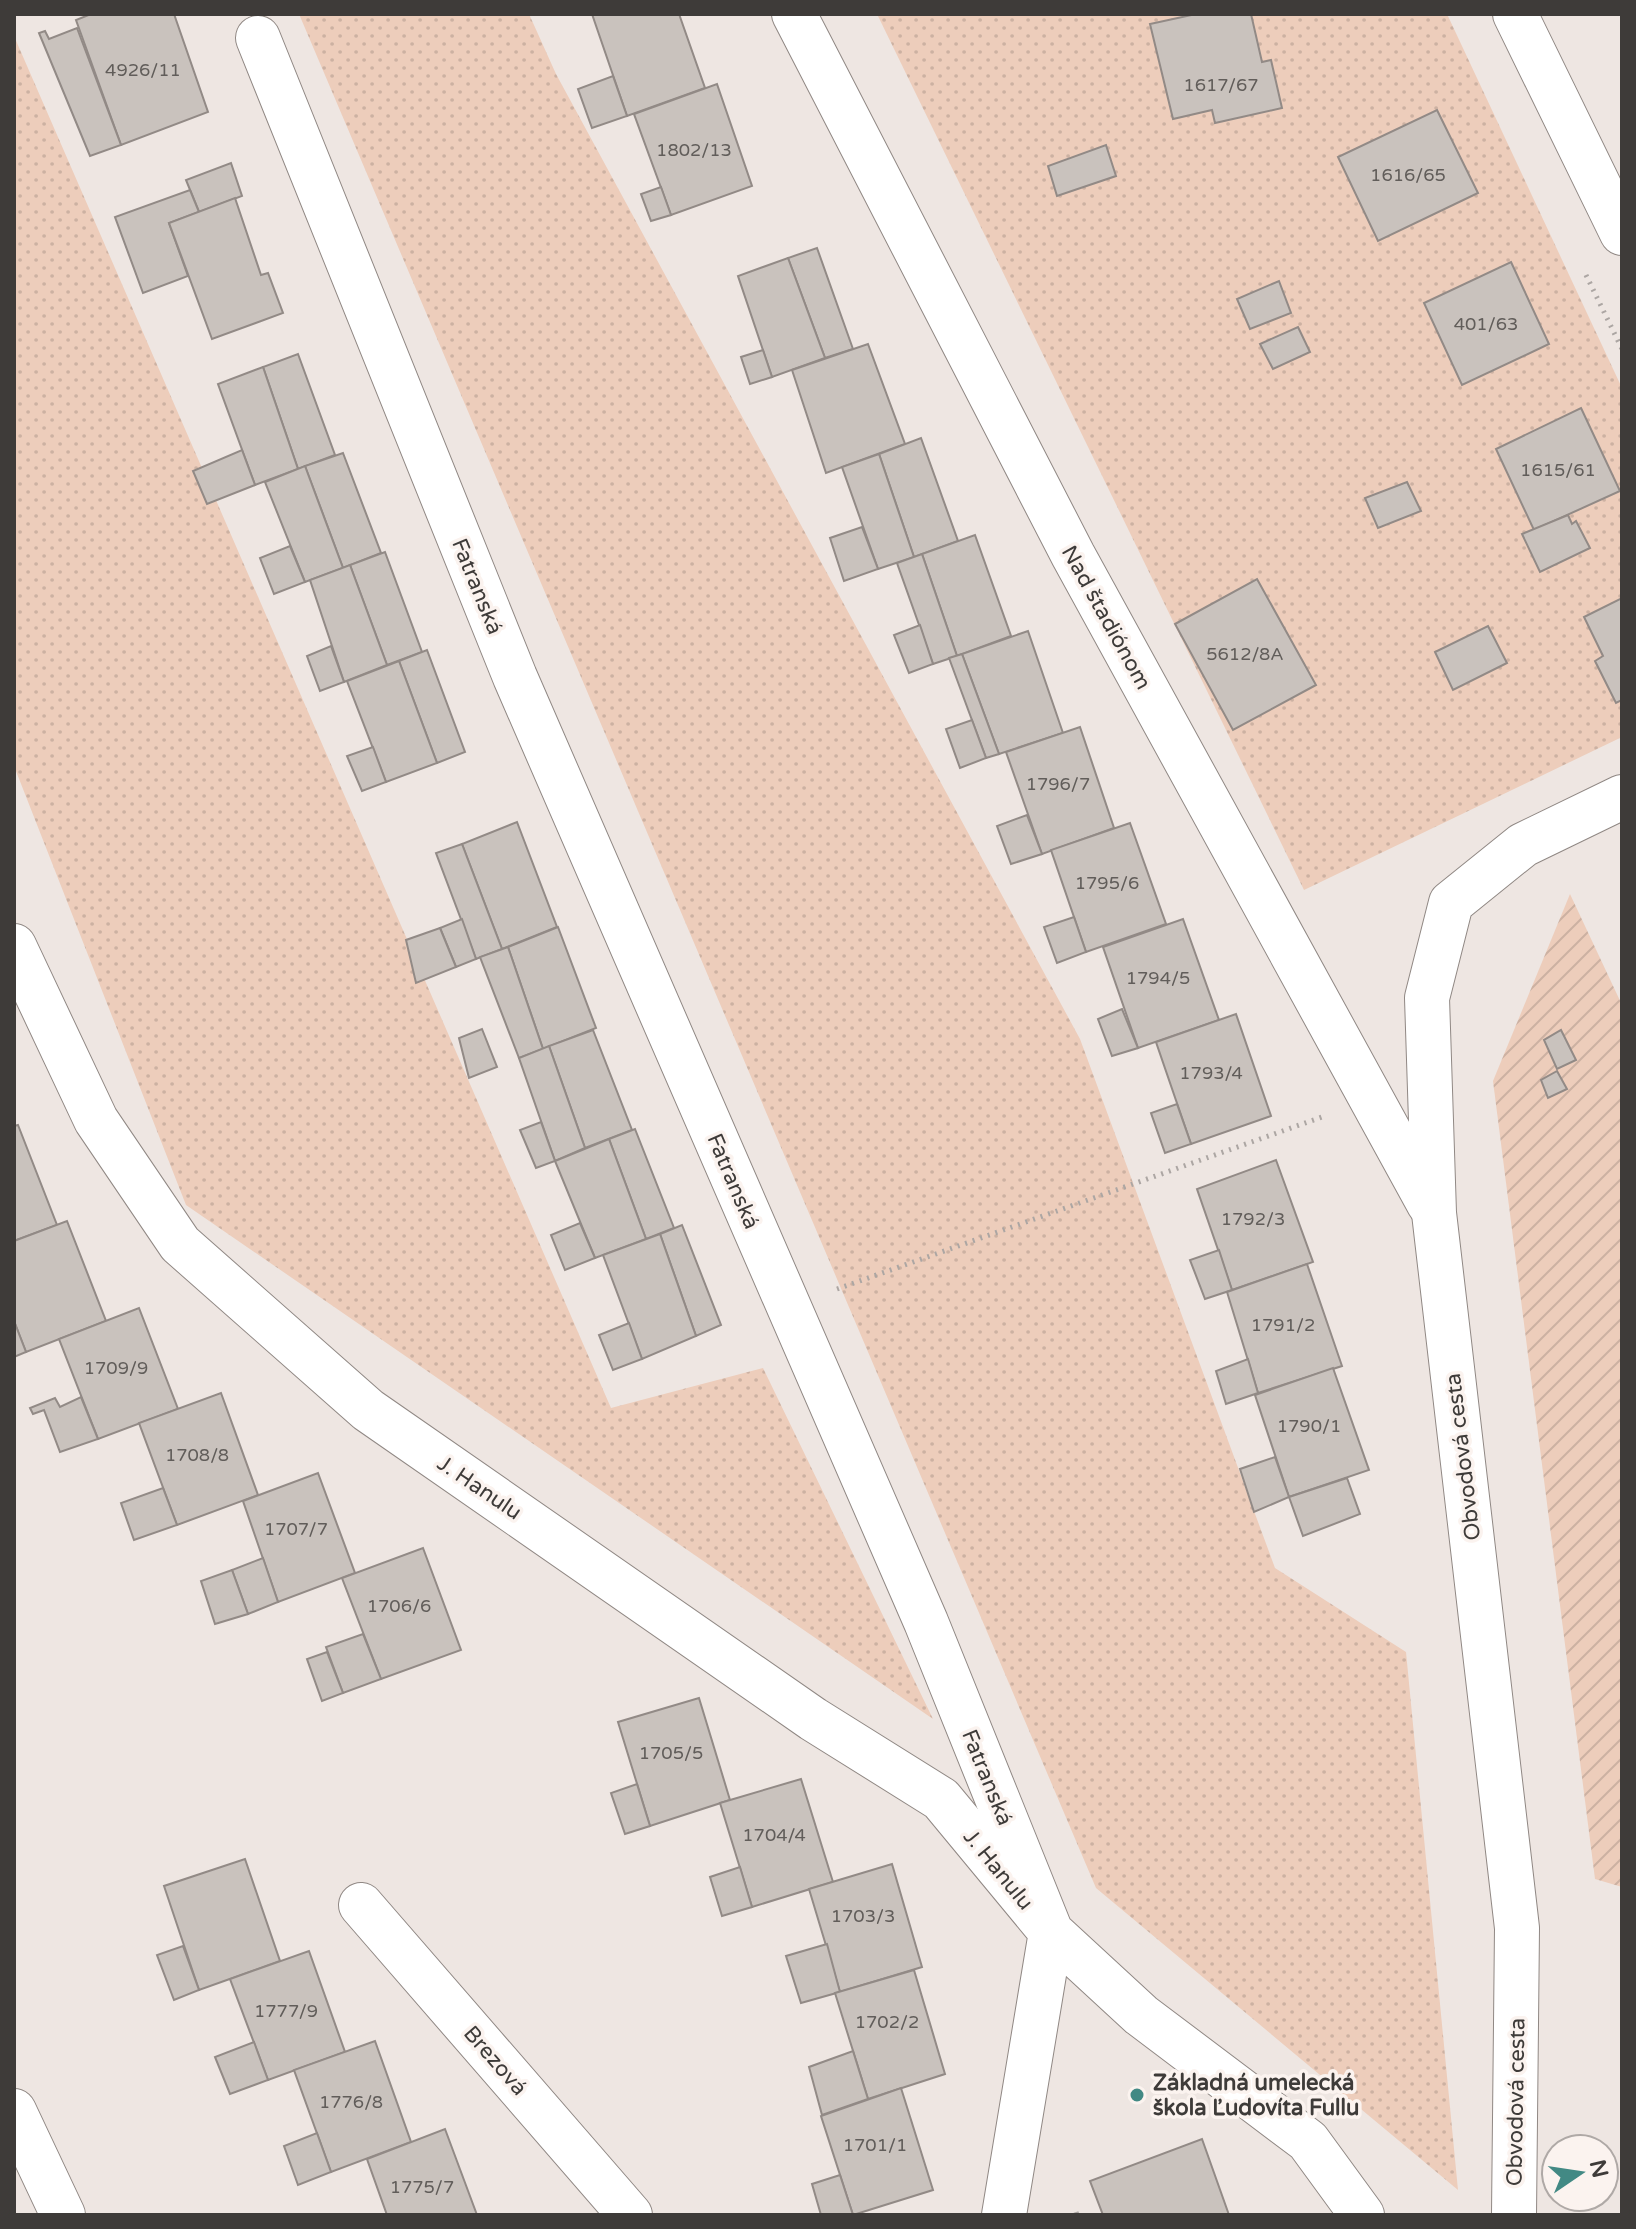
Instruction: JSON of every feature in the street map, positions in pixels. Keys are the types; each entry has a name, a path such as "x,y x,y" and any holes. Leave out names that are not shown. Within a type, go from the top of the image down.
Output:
{"street":[{"name":"Nad štadiónom","path":"794,14 1073,555 1434,1213"},
{"path":"1515,14 1622,233"},
{"name":"Fatranská","path":"258,38 515,677 926,1622 1051,1932 1141,2015 1308,2141 1362,2215"},
{"name":"Obvodová cesta","path":"1514,2215 1517,1928 1434,1213 1427,998 1451,903 1523,845 1622,797"},
{"name":"J. Hanulu","path":"14,946 96,1120 180,1244 368,1410 813,1719 941,1799 1051,1932"},
{"name":"Brezová","path":"361,1905 630,2215"},
{"path":"1004,2215 1051,1932"},
{"path":"14,2111 63,2215"}],"path":[{"path":"788,1307 1371,1099"}],"shaded area":[{"path":"299,14 529,14 556,74 1080,1039 1275,1568 1406,1652 1458,2190 1096,1888"},
{"path":"877,14 1447,14 1622,388 1622,737 1304,890"},
{"path":"14,36 611,1408 763,1368 933,1719 186,1205 14,766"},
{"path":"1570,894 1622,1005 1622,1887 1595,1879 1493,1081"}],"building":[{"path":"91,14 174,14 208,112 121,145 76,20"},
{"path":"592,14 679,14 705,88 627,116"},
{"path":"1196,14 1251,14 1262,62 1271,60 1282,108 1215,123 1212,110 1173,119 1150,24"},
{"path":"77,28 121,145 90,156 39,33 45,31 49,39"},
{"path":"613,76 627,116 592,128 578,89"},
{"path":"717,84 752,186 671,215 634,114"},
{"path":"1437,110 1478,193 1378,241 1338,157"},
{"path":"1106,145 1116,176 1057,196 1048,166"},
{"path":"231,163 242,196 199,212 186,180"},
{"path":"661,187 671,215 651,221 641,194"},
{"path":"190,190 199,212 169,223 188,276 143,293 115,217"},
{"path":"235,198 261,275 268,273 283,313 212,339 169,223"},
{"path":"817,248 853,349 825,358 788,258"},
{"path":"788,258 825,358 772,377 738,276"},
{"path":"1511,262 1549,344 1462,385 1424,303"},
{"path":"1279,281 1291,313 1250,329 1237,299"},
{"path":"1298,327 1310,352 1273,369 1260,344"},
{"path":"868,344 905,444 826,473 792,370"},
{"path":"763,350 772,377 750,384 741,357"},
{"path":"298,354 335,455 298,469 263,367"},
{"path":"263,367 298,469 255,485 218,384"},
{"path":"1581,408 1620,491 1534,530 1496,449"},
{"path":"921,438 958,541 914,557 879,454"},
{"path":"242,450 255,485 207,504 193,471"},
{"path":"343,453 381,553 343,568 305,466"},
{"path":"879,454 914,557 878,569 842,467"},
{"path":"305,466 343,568 305,582 265,482"},
{"path":"1407,482 1421,511 1378,528 1365,498"},
{"path":"1568,515 1572,524 1576,521 1590,548 1540,572 1522,534"},
{"path":"862,527 878,569 844,581 830,538"},
{"path":"975,535 1011,636 957,656 922,554"},
{"path":"290,546 305,582 274,594 260,558"},
{"path":"385,552 422,652 387,665 350,565"},
{"path":"922,554 957,656 933,664 897,563"},
{"path":"350,565 387,665 344,682 310,580"},
{"path":"1257,579 1316,685 1233,730 1175,624"},
{"path":"1622,598 1622,700 1616,703 1595,661 1603,656 1584,617"},
{"path":"920,625 933,664 909,673 894,635"},
{"path":"1488,626 1507,663 1453,690 1435,652"},
{"path":"1028,631 1063,733 999,754 962,654"},
{"path":"331,646 344,682 320,691 307,656"},
{"path":"427,650 465,752 437,763 399,661"},
{"path":"962,654 999,754 986,758 949,658"},
{"path":"399,661 437,763 386,782 347,681"},
{"path":"972,720 986,758 960,768 946,729"},
{"path":"1080,727 1114,828 1042,854 1006,752"},
{"path":"373,747 386,782 362,791 347,756"},
{"path":"1027,815 1042,854 1011,864 997,826"},
{"path":"517,822 557,927 502,949 462,844"},
{"path":"1130,823 1166,924 1086,952 1051,850"},
{"path":"462,844 502,949 476,959 436,853"},
{"path":"1074,917 1086,952 1057,963 1044,927"},
{"path":"462,919 476,959 456,967 440,928"},
{"path":"1183,919 1219,1020 1138,1048 1103,947"},
{"path":"558,927 596,1028 543,1049 508,947"},
{"path":"440,928 456,967 416,983 406,940"},
{"path":"508,947 543,1049 519,1058 480,957"},
{"path":"1122,1009 1138,1048 1112,1056 1098,1019"},
{"path":"1236,1014 1271,1116 1191,1144 1156,1042"},
{"path":"482,1029 497,1067 469,1078 459,1038"},
{"path":"593,1030 632,1130 585,1148 549,1046"},
{"path":"1561,1030 1576,1060 1557,1069 1544,1040"},
{"path":"549,1046 585,1148 555,1161 519,1058"},
{"path":"1557,1071 1567,1089 1548,1098 1541,1080"},
{"path":"1177,1104 1191,1144 1165,1153 1151,1113"},
{"path":"541,1122 555,1161 536,1168 520,1130"},
{"path":"18,1125 57,1225 14,1241 14,1126"},
{"path":"635,1129 674,1228 646,1239 609,1139"},
{"path":"609,1139 646,1239 595,1258 555,1161"},
{"path":"1276,1160 1313,1262 1232,1290 1197,1189"},
{"path":"67,1221 106,1321 26,1352 14,1321 14,1241"},
{"path":"580,1223 595,1258 565,1270 551,1235"},
{"path":"682,1225 721,1325 696,1336 660,1234"},
{"path":"660,1234 696,1336 642,1359 603,1255"},
{"path":"1219,1250 1232,1290 1205,1299 1190,1260"},
{"path":"1307,1264 1342,1366 1258,1393 1227,1292"},
{"path":"139,1308 178,1409 98,1439 59,1339"},
{"path":"14,1321 26,1352 14,1357"},
{"path":"629,1323 642,1359 613,1370 599,1335"},
{"path":"1248,1359 1258,1393 1226,1404 1216,1371"},
{"path":"1333,1368 1369,1470 1289,1497 1255,1395"},
{"path":"221,1393 258,1495 177,1525 139,1423"},
{"path":"81,1397 98,1439 60,1452 44,1410 33,1414 30,1408 55,1398 60,1407"},
{"path":"1275,1457 1289,1497 1254,1512 1240,1469"},
{"path":"318,1473 355,1573 278,1602 243,1501"},
{"path":"1347,1478 1360,1514 1303,1536 1289,1497"},
{"path":"163,1488 177,1525 134,1540 121,1503"},
{"path":"423,1548 461,1650 381,1679 342,1578"},
{"path":"263,1558 278,1602 248,1614 232,1570"},
{"path":"232,1570 248,1614 215,1624 201,1581"},
{"path":"363,1634 381,1679 343,1693 326,1647"},
{"path":"327,1652 343,1693 322,1701 307,1659"},
{"path":"699,1698 730,1800 650,1826 618,1722"},
{"path":"801,1779 833,1882 752,1907 720,1803"},
{"path":"637,1784 650,1826 625,1834 611,1793"},
{"path":"245,1859 280,1961 199,1990 164,1886"},
{"path":"892,1864 922,1967 840,1992 809,1889"},
{"path":"740,1867 752,1907 722,1916 710,1877"},
{"path":"827,1944 840,1992 801,2003 786,1956"},
{"path":"183,1946 199,1990 174,2000 157,1955"},
{"path":"309,1951 345,2052 268,2080 230,1979"},
{"path":"914,1970 945,2074 868,2099 835,1993"},
{"path":"375,2041 411,2142 331,2172 294,2070"},
{"path":"254,2042 268,2080 230,2094 215,2057"},
{"path":"853,2051 868,2099 822,2115 809,2067"},
{"path":"901,2088 933,2190 853,2215 821,2116"},
{"path":"445,2129 477,2215 387,2215 367,2159"},
{"path":"317,2133 331,2172 298,2185 284,2146"},
{"path":"1202,2139 1229,2215 1103,2215 1090,2181"},
{"path":"840,2175 853,2215 821,2215 812,2184"}],"place":[{"name":"Základná umelecká škola Ľudovíta Fullu","path":"1137,2095"}]}
